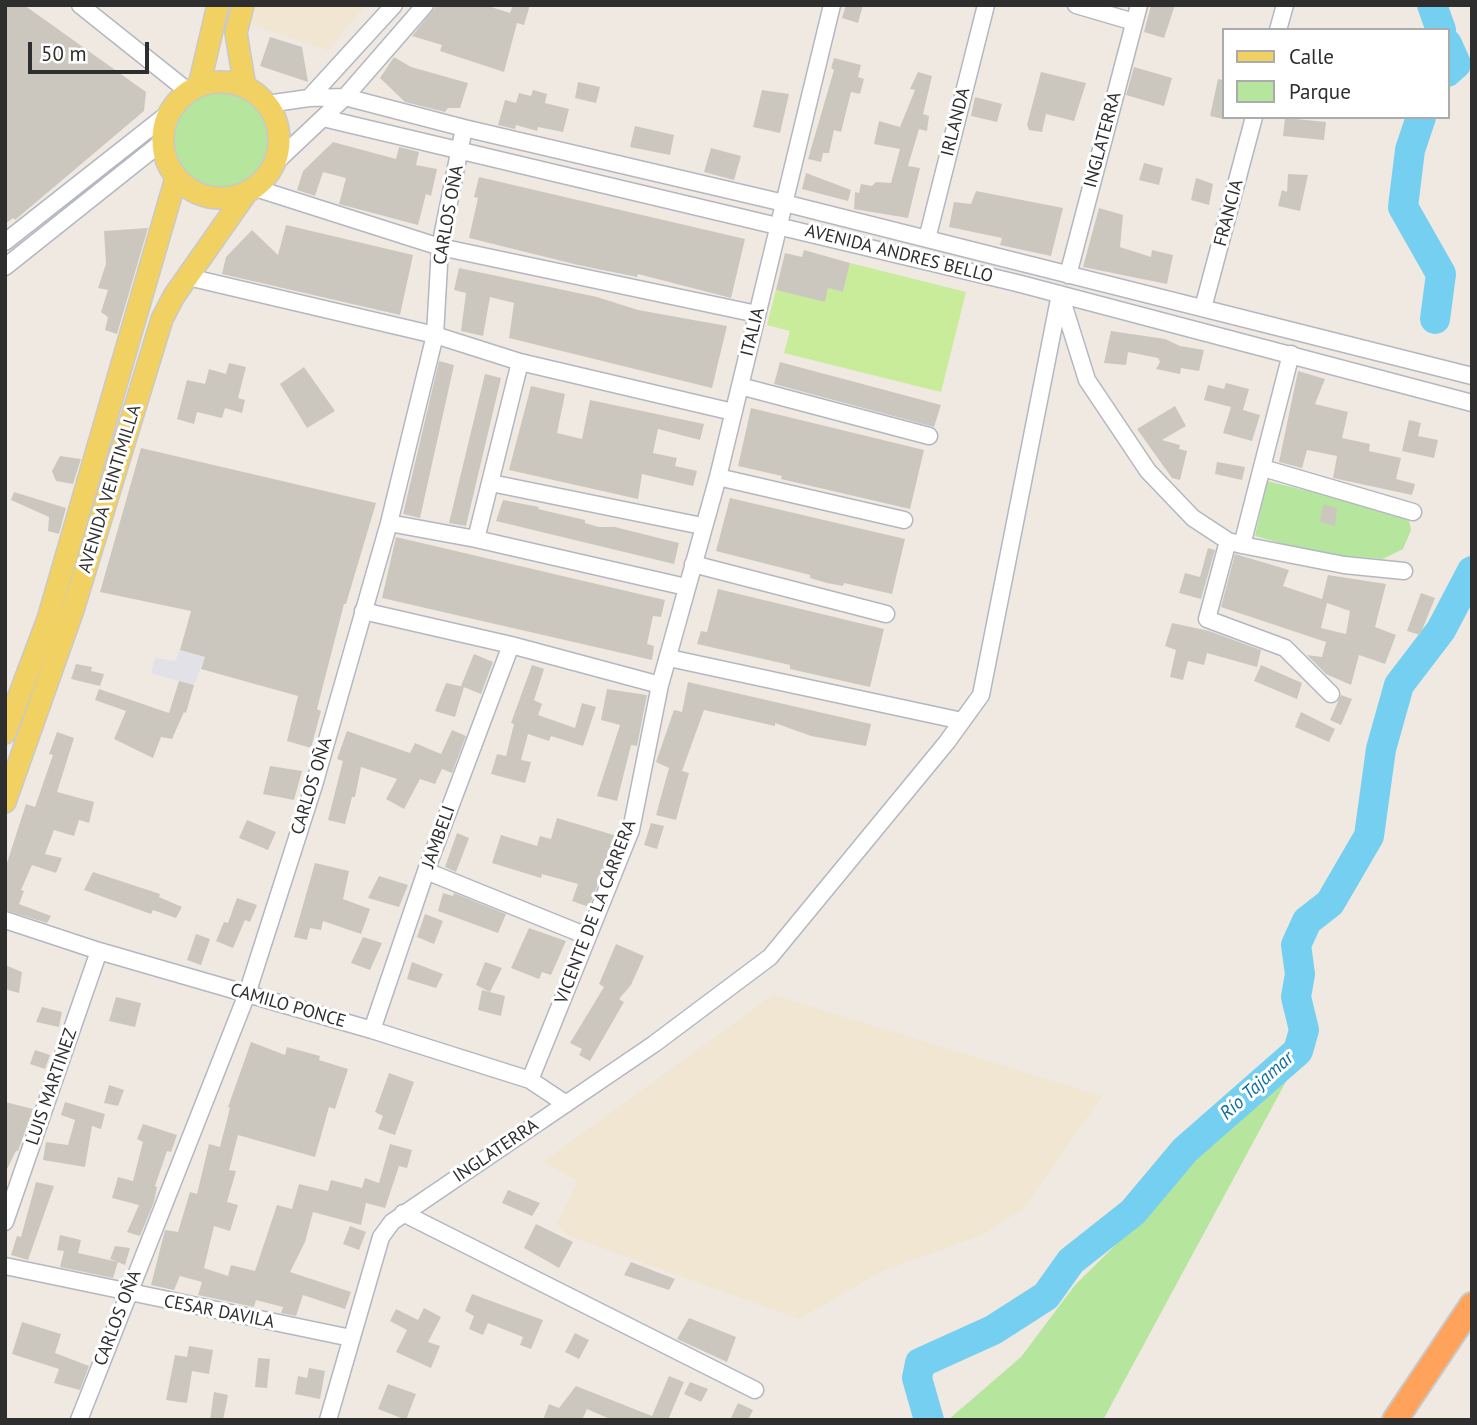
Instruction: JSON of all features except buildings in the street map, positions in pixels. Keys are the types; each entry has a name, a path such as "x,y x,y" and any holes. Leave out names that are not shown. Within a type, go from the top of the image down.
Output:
{"highway":[{"path":"1395,1420 1472,1305"}],"main road":[{"path":"194,89 230,82 245,87 267,104 279,133 274,164 251,190 229,198 209,198 191,190 176,178 166,161 162,142 170,112 194,89 218,5"},
{"path":"243,5 236,33 245,87"},
{"name":"AVENIDA VEINTIMILLA","path":"5,733 48,619 176,178"},
{"name":"AVENIDA VEINTIMILLA","path":"5,802 74,610 162,319 188,277 251,190"}],"street":[{"path":"80,5 194,89"},
{"path":"309,98 394,5"},
{"path":"274,164 345,97 425,5"},
{"name":"ITALIA","path":"669,658 702,526 718,477 832,5"},
{"name":"IRLANDA","path":"927,239 986,5"},
{"path":"1076,5 1134,22"},
{"name":"INGLATERRA","path":"1068,275 1139,5"},
{"path":"1279,28 1285,5"},
{"name":"AVENIDA ANDRES BELLO","path":"267,104 309,98 345,97 464,128 784,203 1472,376"},
{"path":"5,242 170,112"},
{"name":"AVENIDA ANDRES BELLO","path":"323,118 1060,294 1472,403"},
{"name":"FRANCIA","path":"1203,308 1253,119"},
{"name":"CARLOS OÑA","path":"79,1420 247,995 314,785 389,523 435,335 440,247 464,128"},
{"path":"5,267 162,142"},
{"path":"251,190 440,247 757,314"},
{"path":"188,277 435,335 520,362 733,412"},
{"path":"1060,294 1087,380 1149,471 1192,518 1235,543 1344,565 1404,571"},
{"name":"INGLATERRA","path":"328,1420 381,1237 392,1222 566,1104 770,957 981,695 1060,294"},
{"path":"1291,354 1262,468 1207,620 1285,648 1331,694"},
{"path":"476,539 520,362"},
{"path":"476,539 520,362"},
{"path":"740,386 929,436"},
{"path":"1262,468 1413,512"},
{"path":"718,477 904,520"},
{"path":"491,483 702,526"},
{"path":"389,523 476,539 686,587"},
{"path":"693,564 886,614"},
{"path":"363,611 511,645 660,685"},
{"name":"JAMBELI","path":"372,1030 426,871 511,645"},
{"path":"669,658 962,721"},
{"name":"VICENTE DE LA CARRERA","path":"530,1080 631,830 660,685 669,658"},
{"path":"29,671 49,678"},
{"path":"426,871 587,936"},
{"name":"CAMILO PONCE","path":"5,920 99,951 372,1030 530,1080 566,1104"},
{"name":"LUIS MARTINEZ","path":"5,1222 99,951"},
{"path":"403,1213 755,1390"},
{"name":"CESAR DAVILA","path":"5,1266 351,1338"}],"shaded area":[{"path":"256,5 366,5 328,50 250,24"},
{"path":"180,650 205,657 194,685 151,673 155,658 175,661"},
{"path":"773,995 1102,1096 1023,1209 981,1235 880,1272 799,1319 569,1236 562,1230 557,1223 578,1181 543,1162"}],"green space":[{"path":"222,92 240,96 256,106 266,122 270,140 266,158 256,174 240,184 222,188 204,184 188,174 178,158 174,140 178,122 188,106 204,96"},
{"path":"850,263 966,292 941,392 784,353 790,331 767,325 776,290 824,301 828,288 843,292"},
{"path":"1267,481 1408,515 1411,530 1403,549 1383,559 1320,554 1255,536"},
{"path":"1265,1061 1289,1076 1103,1420 948,1420 1021,1357 1075,1285 1153,1208"}],"waterway":[{"name":"Río Tajamar","path":"1432,5 1440,28"},
{"name":"Río Tajamar","path":"1449,48 1456,64 1449,70"},
{"name":"Río Tajamar","path":"1420,119 1410,150 1403,207 1441,274 1435,319"},
{"name":"Río Tajamar","path":"929,1420 917,1378 920,1363 993,1330 1046,1296 1071,1261 1133,1212 1185,1150 1298,1051 1304,1030 1296,997 1300,974 1296,945 1307,921 1330,903 1369,836 1381,749 1399,685 1441,630 1472,571"}]}
